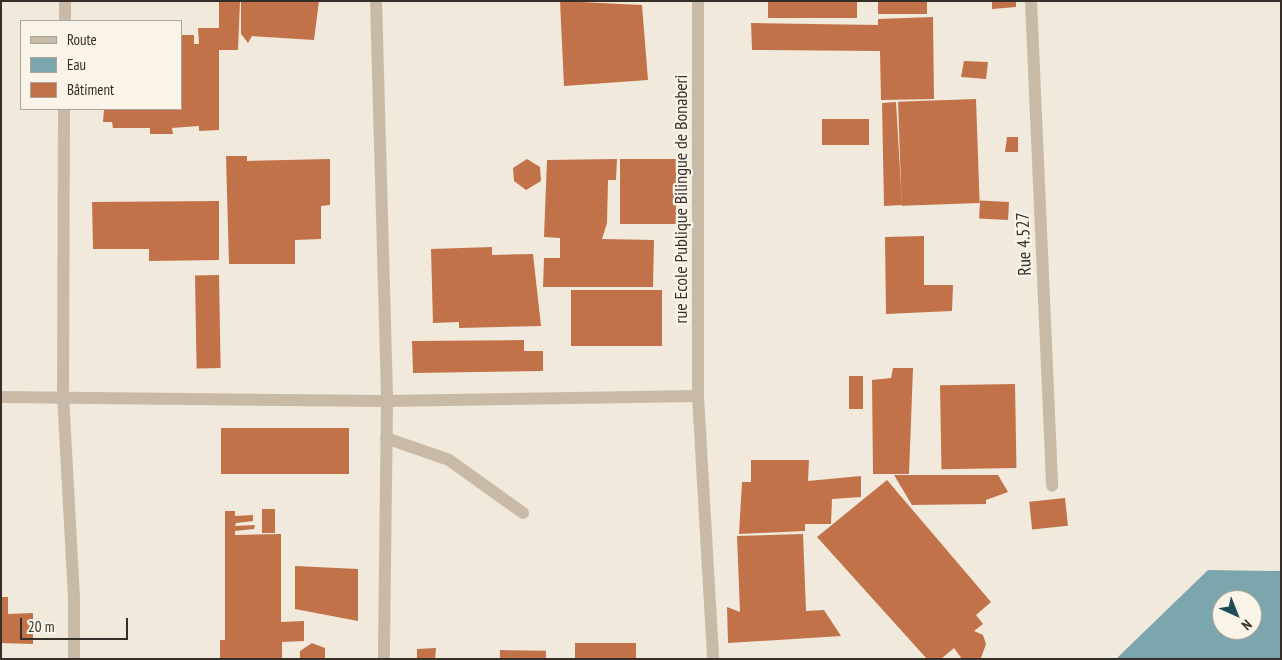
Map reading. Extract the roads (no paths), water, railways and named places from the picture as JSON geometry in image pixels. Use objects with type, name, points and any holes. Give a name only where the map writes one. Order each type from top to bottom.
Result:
[{"type":"street","points":[[65,1],[65,20]]},
{"type":"street","points":[[376,1],[387,401],[384,659]]},
{"type":"street","name":"rue Ecole Publique Bilingue de Bonaberi","points":[[698,1],[698,396],[712,659]]},
{"type":"street","name":"Rue 4.527","points":[[1031,1],[1052,486]]},
{"type":"street","points":[[64,110],[63,395],[74,596],[74,659]]},
{"type":"street","points":[[1,397],[63,395],[387,401],[698,396]]},
{"type":"street","points":[[386,438],[449,460],[523,513]]},
{"type":"water","points":[[1208,570],[1281,571],[1281,659],[1116,659]]}]
